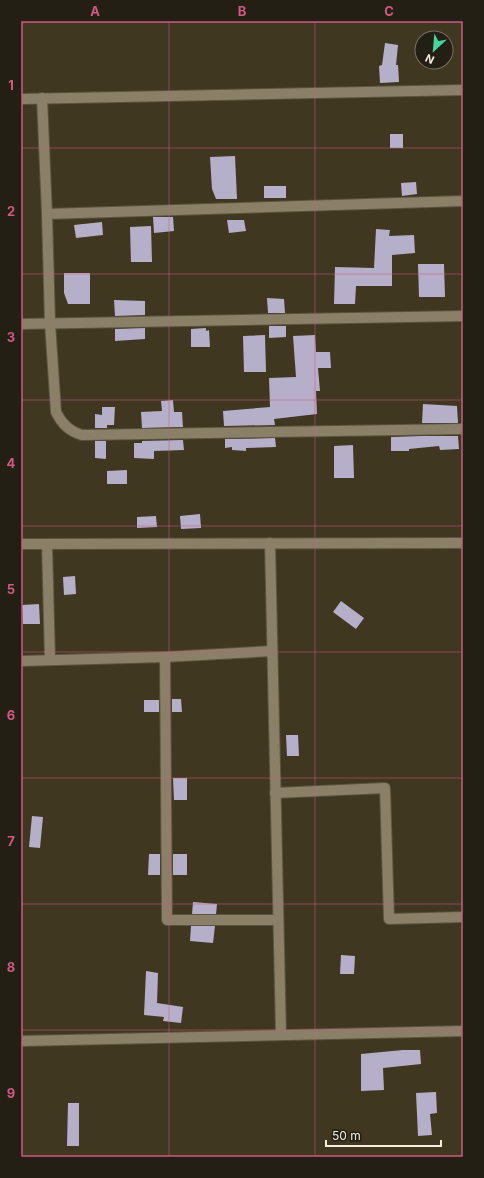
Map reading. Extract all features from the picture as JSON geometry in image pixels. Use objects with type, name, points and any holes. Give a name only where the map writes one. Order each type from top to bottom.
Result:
[{"type":"street","points":[[21,98],[463,90]]},
{"type":"street","points":[[42,98],[50,323],[56,412],[61,422],[67,428],[82,435],[463,429]]},
{"type":"street","points":[[47,214],[463,201]]},
{"type":"street","points":[[21,324],[463,316]]},
{"type":"street","points":[[270,543],[281,1035]]},
{"type":"street","points":[[21,544],[463,543]]},
{"type":"street","points":[[47,544],[50,660]]},
{"type":"street","points":[[21,661],[165,657],[272,651]]},
{"type":"street","points":[[165,657],[166,920],[278,920]]},
{"type":"street","points":[[275,793],[385,788],[389,920],[463,917]]},
{"type":"street","points":[[21,1041],[463,1031]]},
{"type":"building","points":[[385,43],[398,45],[396,65],[398,65],[399,82],[380,83],[379,66],[382,65]]},
{"type":"building","points":[[390,134],[403,134],[403,148],[390,148]]},
{"type":"building","points":[[235,156],[237,199],[216,199],[212,189],[210,157]]},
{"type":"building","points":[[416,182],[417,194],[402,196],[401,183]]},
{"type":"building","points":[[264,186],[286,186],[286,198],[264,198]]},
{"type":"building","points":[[153,217],[173,217],[174,231],[154,233]]},
{"type":"building","points":[[227,220],[244,220],[246,231],[229,233]]},
{"type":"building","points":[[102,222],[103,235],[76,238],[74,225]]},
{"type":"building","points":[[151,226],[152,262],[131,262],[130,227]]},
{"type":"building","points":[[376,229],[390,230],[389,236],[414,235],[415,253],[392,255],[392,286],[356,286],[355,304],[334,304],[335,267],[374,268]]},
{"type":"building","points":[[418,264],[444,264],[445,297],[419,297]]},
{"type":"building","points":[[64,273],[90,273],[90,304],[68,304],[64,293]]},
{"type":"building","points":[[267,298],[284,299],[285,313],[268,313]]},
{"type":"building","points":[[114,300],[145,301],[145,315],[115,316]]},
{"type":"building","points":[[269,326],[286,326],[286,337],[269,338]]},
{"type":"building","points":[[145,328],[145,339],[115,341],[115,329]]},
{"type":"building","points":[[206,328],[206,331],[209,330],[210,347],[191,347],[191,329]]},
{"type":"building","points":[[265,335],[266,372],[244,372],[243,336]]},
{"type":"building","points":[[315,335],[316,352],[330,352],[331,368],[318,368],[320,391],[316,391],[317,414],[274,419],[275,425],[224,426],[223,411],[270,407],[269,378],[296,377],[293,336]]},
{"type":"building","points":[[173,400],[174,412],[182,412],[183,427],[142,428],[141,412],[162,411],[161,401]]},
{"type":"building","points":[[423,404],[457,406],[458,423],[422,423]]},
{"type":"building","points":[[102,407],[115,407],[114,425],[107,425],[107,428],[95,428],[95,414],[102,415]]},
{"type":"building","points":[[458,436],[459,449],[440,450],[439,446],[409,449],[409,451],[391,451],[391,437]]},
{"type":"building","points":[[275,438],[276,447],[246,448],[246,451],[232,450],[232,447],[225,448],[225,439]]},
{"type":"building","points":[[183,440],[184,450],[154,451],[154,459],[134,458],[134,443],[142,443],[142,441]]},
{"type":"building","points":[[95,441],[106,441],[106,459],[95,458]]},
{"type":"building","points":[[353,445],[354,478],[334,478],[334,446]]},
{"type":"building","points":[[127,470],[127,484],[107,484],[107,471]]},
{"type":"building","points":[[200,514],[201,528],[181,529],[180,516]]},
{"type":"building","points":[[156,516],[157,527],[137,528],[137,517]]},
{"type":"building","points":[[75,576],[76,594],[64,595],[63,577]]},
{"type":"building","points":[[341,601],[364,618],[356,629],[333,612]]},
{"type":"building","points":[[39,604],[40,624],[23,624],[22,605]]},
{"type":"building","points":[[172,699],[181,699],[182,712],[172,712]]},
{"type":"building","points":[[144,700],[159,700],[159,712],[144,712]]},
{"type":"building","points":[[286,735],[298,735],[299,756],[287,756]]},
{"type":"building","points":[[173,778],[187,778],[187,800],[174,800]]},
{"type":"building","points":[[32,816],[43,817],[40,848],[29,847]]},
{"type":"building","points":[[149,854],[160,854],[160,875],[148,875]]},
{"type":"building","points":[[173,854],[187,854],[187,875],[173,875]]},
{"type":"building","points":[[193,902],[217,904],[216,914],[192,914]]},
{"type":"building","points":[[191,926],[215,926],[213,943],[190,941]]},
{"type":"building","points":[[341,955],[355,956],[354,974],[340,974]]},
{"type":"building","points":[[146,971],[158,973],[157,1003],[183,1007],[181,1023],[163,1021],[164,1017],[144,1015]]},
{"type":"building","points":[[420,1050],[421,1064],[383,1068],[384,1090],[361,1091],[361,1054]]},
{"type":"building","points":[[436,1092],[437,1113],[430,1114],[432,1135],[418,1136],[416,1093]]},
{"type":"building","points":[[68,1103],[79,1103],[79,1146],[67,1146]]}]
